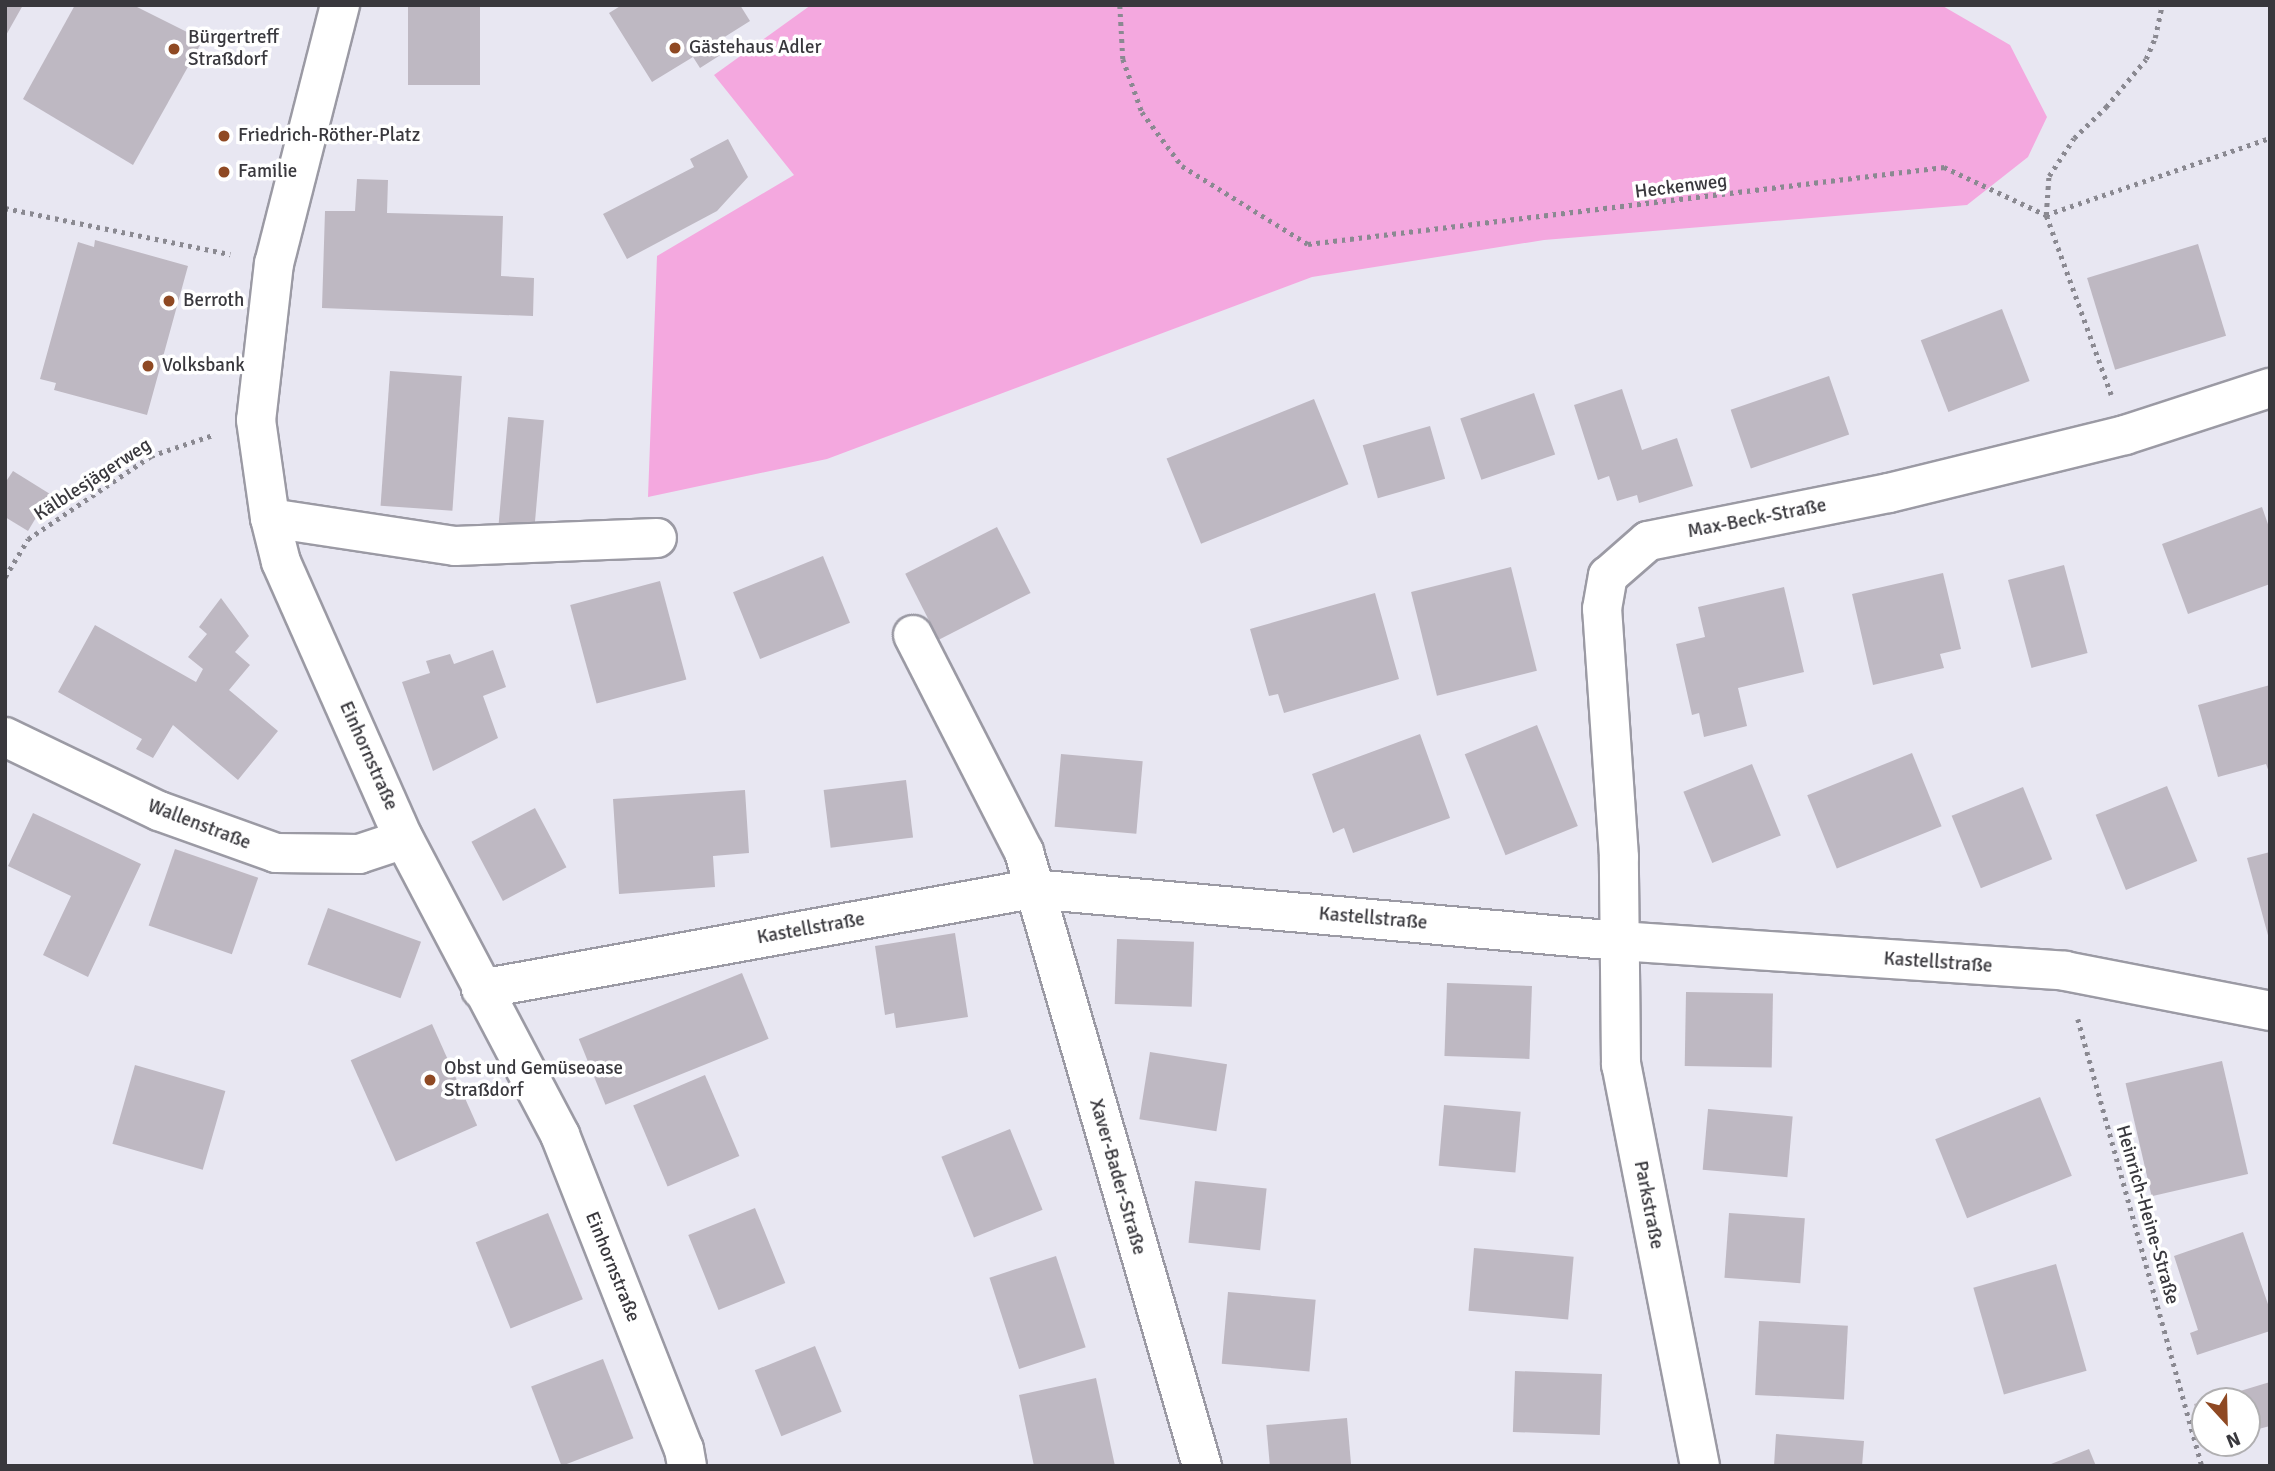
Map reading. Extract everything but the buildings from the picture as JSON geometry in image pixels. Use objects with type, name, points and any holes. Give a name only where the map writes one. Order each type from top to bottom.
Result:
[{"type":"street","name":"Einhornstraße","points":[[340,5],[274,263],[256,420],[270,519],[281,562],[404,839],[560,1135],[684,1449],[687,1466]]},
{"type":"street","name":"Max-Beck-Straße","points":[[1619,941],[1619,857],[1601,609],[1608,576],[1648,541],[1889,493],[2125,435],[2270,388]]},
{"type":"street","points":[[270,519],[454,546],[657,538]]},
{"type":"street","name":"Xaver-Bader-Straße","points":[[913,635],[1024,852],[1032,889],[1202,1466]]},
{"type":"street","name":"Wallenstraße","points":[[5,737],[159,811],[276,853],[359,855],[404,839]]},
{"type":"street","name":"Kastellstraße","points":[[481,989],[1032,889],[1619,941],[2065,971],[2270,1011]]},
{"type":"street","name":"Parkstraße","points":[[1619,941],[1621,1065],[1700,1466]]},
{"type":"path","name":"Heckenweg","points":[[1120,5],[1123,59],[1142,113],[1182,166],[1308,244],[1944,167],[2046,215]]},
{"type":"path","points":[[2125,435],[2046,215],[2049,176],[2074,138],[2106,107],[2146,59],[2155,38],[2162,5]]},
{"type":"path","points":[[2046,215],[2270,138]]},
{"type":"path","points":[[5,208],[12,212],[274,263]]},
{"type":"path","name":"Kälblesjägerweg","points":[[5,577],[28,540],[151,456],[256,420]]},
{"type":"path","name":"Heinrich-Heine-Straße","points":[[2065,971],[2202,1466]]},
{"type":"shaded area","points":[[811,5],[1941,5],[2010,45],[2047,117],[2028,157],[1967,205],[1544,240],[1312,277],[827,459],[648,497],[657,256],[794,175],[714,75]]},
{"type":"place","name":"Gästehaus Adler","points":[[675,48]]},
{"type":"place","name":"Bürgertreff Straßdorf","points":[[174,49]]},
{"type":"place","name":"Friedrich-Röther-Platz","points":[[224,136]]},
{"type":"place","name":"Familie","points":[[224,172]]},
{"type":"place","name":"Berroth","points":[[169,301]]},
{"type":"place","name":"Volksbank","points":[[148,366]]},
{"type":"place","name":"Obst und Gemüseoase Straßdorf","points":[[430,1080]]}]
